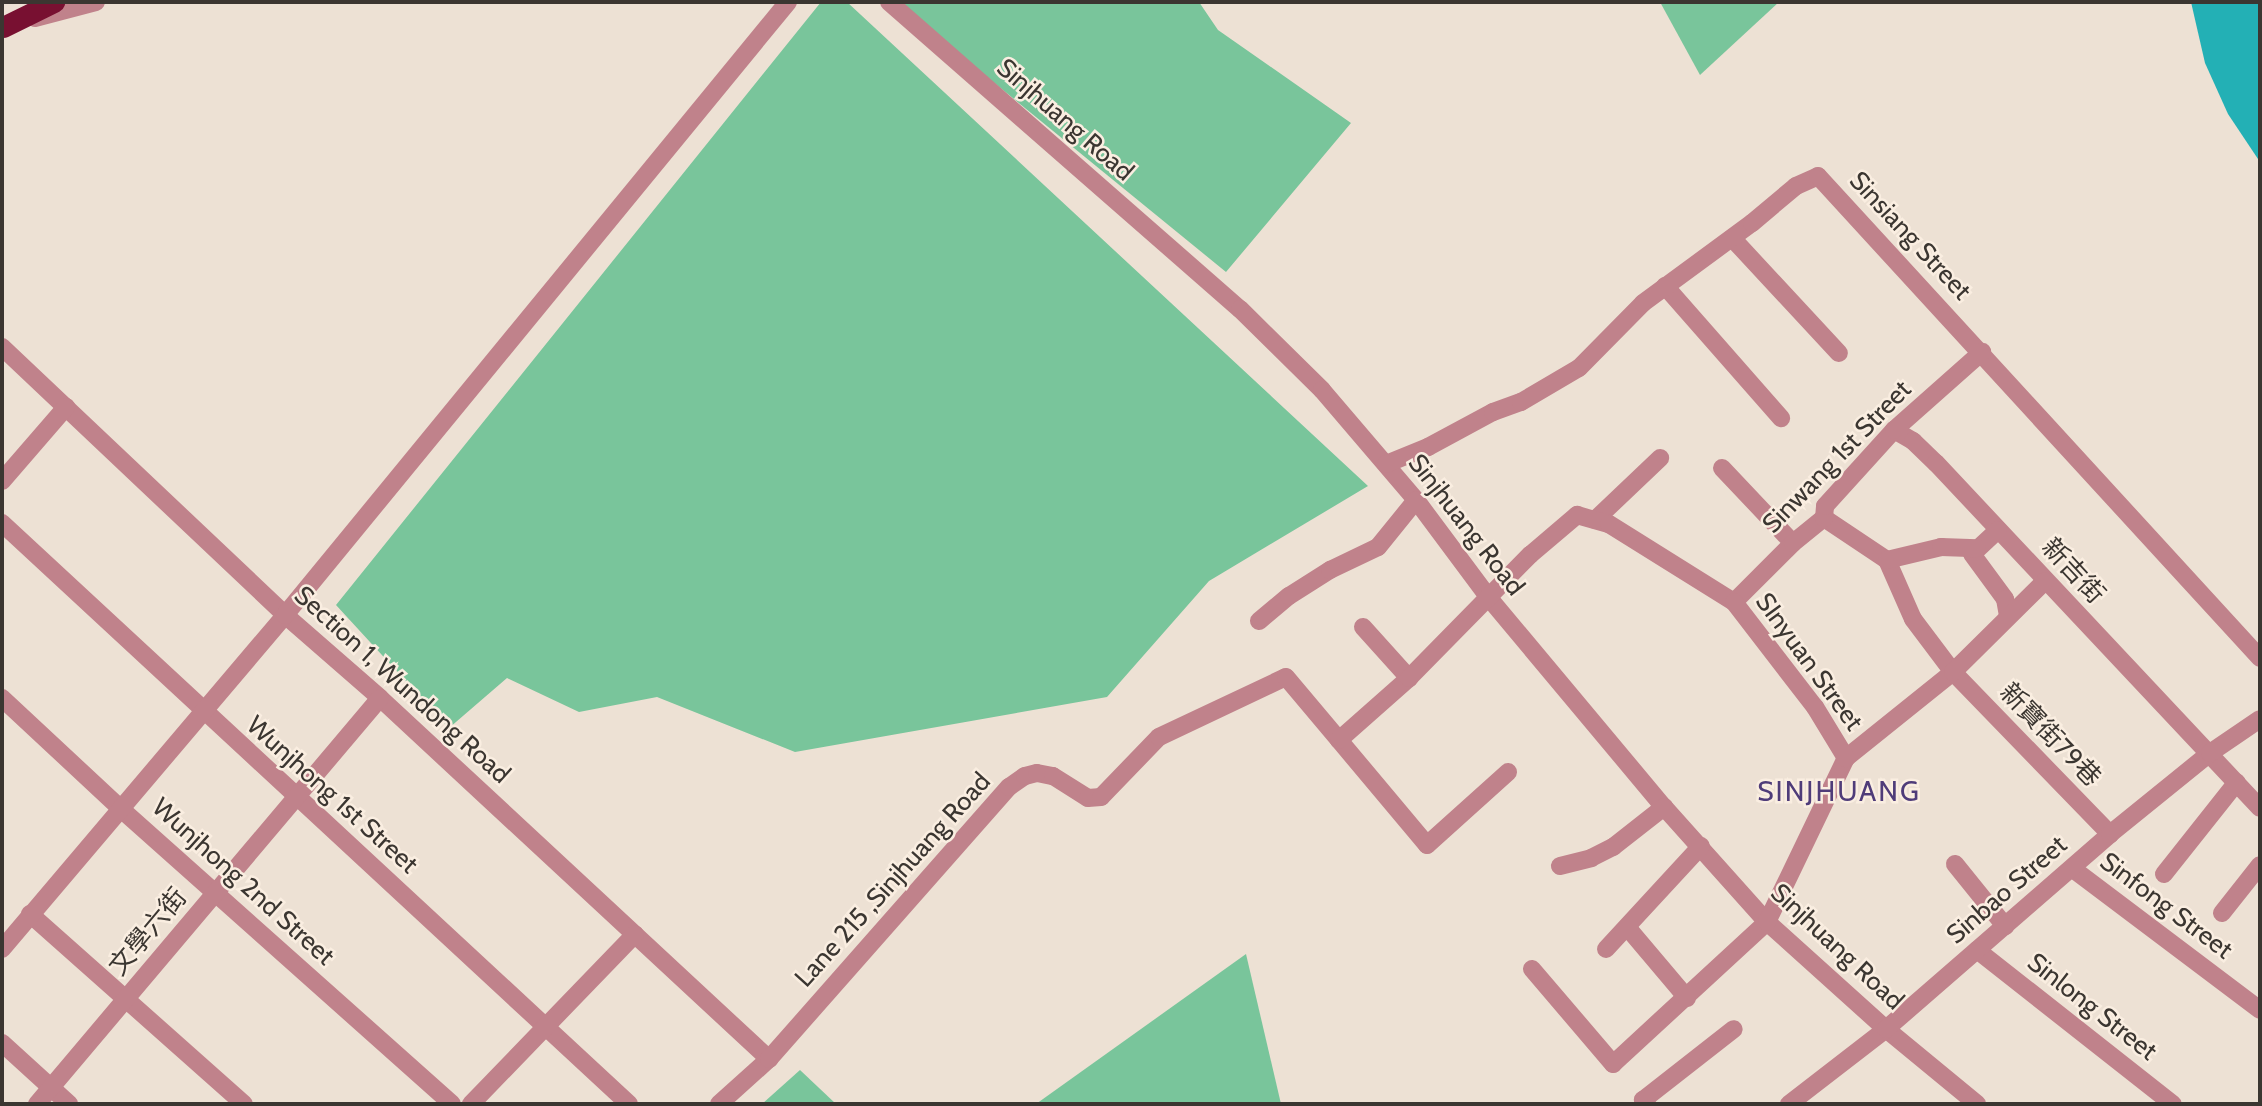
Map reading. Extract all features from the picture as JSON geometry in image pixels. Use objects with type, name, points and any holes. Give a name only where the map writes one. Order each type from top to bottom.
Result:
[{"type":"highway","points":[[2,27],[54,2]]},
{"type":"street","points":[[2,27],[96,2]]},
{"type":"street","points":[[2,949],[285,615],[788,2]]},
{"type":"street","name":"Sinjhuang Road","points":[[889,2],[1240,309],[1322,390],[1416,500],[1489,598],[1664,807],[1767,922],[1886,1029],[1977,1104]]},
{"type":"street","name":"Sinsiang Street","points":[[1386,464],[1429,447],[1493,412],[1521,402],[1579,368],[1643,303],[1732,238],[1796,186],[1818,176],[2260,658]]},
{"type":"street","points":[[1732,238],[1839,353]]},
{"type":"street","points":[[1665,286],[1781,418]]},
{"type":"street","name":"Section 1, Wundong Road","points":[[2,347],[285,615],[380,698],[769,1059]]},
{"type":"street","name":"Sinwang 1st Street","points":[[1734,602],[1793,543],[1824,518],[1825,506],[1894,430],[1982,352]]},
{"type":"street","points":[[2,481],[66,407]]},
{"type":"street","name":"新吉街","points":[[1894,430],[1913,441],[2260,807]]},
{"type":"street","points":[[1508,772],[1427,845],[1339,740],[1409,678],[1530,555],[1577,515],[1595,520],[1660,458]]},
{"type":"street","points":[[1722,468],[1793,543]]},
{"type":"street","points":[[1259,621],[1289,596],[1320,576],[1378,547],[1416,500]]},
{"type":"street","points":[[1824,518],[1886,560],[1941,547],[1977,548]]},
{"type":"street","name":"SInyuan Street","points":[[1595,520],[1609,524],[1734,602],[1815,708],[1846,758]]},
{"type":"street","name":"Wunjhong 1st Street","points":[[2,523],[202,712],[629,1104]]},
{"type":"street","points":[[1998,530],[1972,554],[2005,599],[2008,616]]},
{"type":"street","name":"新寶街79巷","points":[[1886,560],[1913,619],[1953,672],[2110,834]]},
{"type":"street","points":[[1532,969],[1613,1064],[1767,922],[1846,758],[1953,672],[2045,581]]},
{"type":"street","points":[[1363,627],[1409,678]]},
{"type":"street","name":"Lane 215 ,Sinjhuang Road","points":[[769,1059],[1009,787],[1025,776],[1053,776],[1088,798],[1101,797],[1159,737],[1286,677],[1339,740]]},
{"type":"street","name":"Wunjhong 2nd Street","points":[[2,698],[452,1104]]},
{"type":"street","name":"文學六街","points":[[37,1104],[380,698]]},
{"type":"street","name":"Sinbao Street","points":[[1789,1104],[1886,1029],[2073,869],[2110,834],[2210,753],[2260,719]]},
{"type":"street","points":[[2164,874],[2237,782]]},
{"type":"street","points":[[1560,866],[1591,858],[1613,847],[1664,807]]},
{"type":"street","points":[[1606,948],[1701,846]]},
{"type":"street","points":[[1955,864],[2005,926]]},
{"type":"street","points":[[2222,913],[2260,865]]},
{"type":"street","name":"Sinfong Street","points":[[2073,869],[2260,1010]]},
{"type":"street","points":[[30,914],[244,1104]]},
{"type":"street","points":[[1626,927],[1687,998]]},
{"type":"street","points":[[471,1104],[635,934]]},
{"type":"street","name":"Sinlong Street","points":[[1978,950],[2174,1104]]},
{"type":"street","points":[[1645,1102],[1734,1029]]},
{"type":"street","points":[[2,1043],[69,1104]]},
{"type":"street","points":[[719,1104],[769,1059]]},
{"type":"green space","points":[[821,2],[847,2],[1368,486],[1209,581],[1107,697],[795,752],[657,697],[579,712],[507,678],[449,728],[336,605]]},
{"type":"green space","points":[[895,2],[1199,2],[1218,30],[1351,123],[1226,272]]},
{"type":"green space","points":[[1660,2],[1779,2],[1700,75]]},
{"type":"green space","points":[[1246,954],[1281,1104],[1036,1104]]},
{"type":"green space","points":[[800,1070],[836,1104],[762,1104]]},
{"type":"water","points":[[2191,2],[2260,2],[2260,162],[2228,114],[2205,63]]},
{"type":"district","name":"SINJHUANG","points":[[1839,791]]}]
